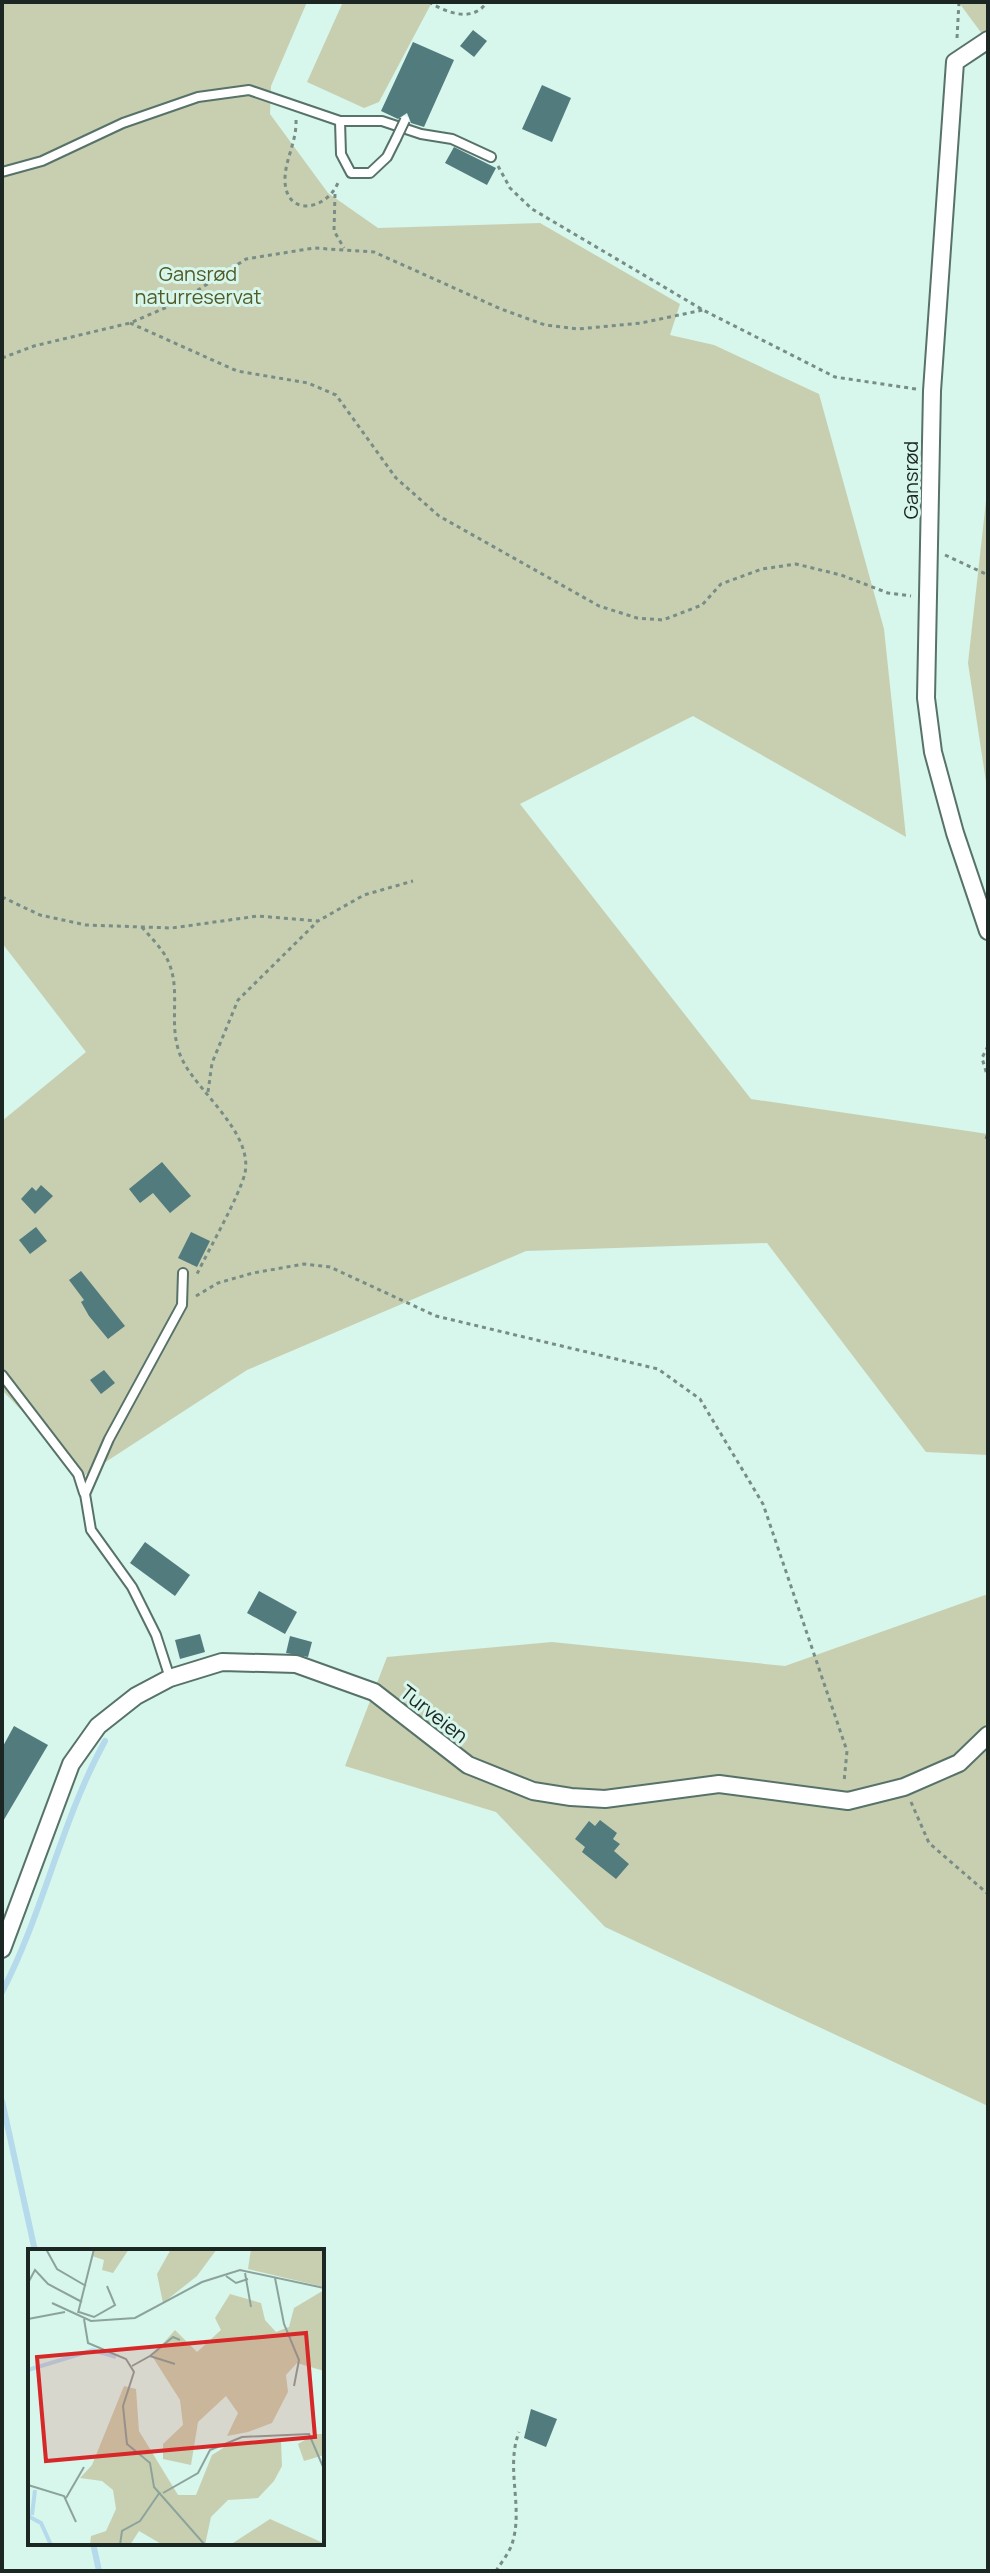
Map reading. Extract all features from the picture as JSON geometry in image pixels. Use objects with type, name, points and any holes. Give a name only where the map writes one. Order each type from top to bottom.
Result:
[{"type":"street","points":[[955,62],[988,40]]},
{"type":"street","name":"Gansrød","points":[[955,62],[932,391],[926,698],[933,752],[955,833],[988,931]]},
{"type":"street","name":"Turveien","points":[[2,1949],[71,1764],[98,1726],[136,1696],[170,1678],[222,1662],[296,1664],[374,1692],[468,1765],[533,1791],[605,1799],[719,1784],[848,1801],[904,1787],[959,1763],[988,1735]]},
{"type":"lane","points":[[2,172],[42,161],[123,123],[198,97],[249,90],[340,121],[382,121],[421,134],[452,139],[491,157]]},
{"type":"lane","points":[[340,121],[341,154],[351,173],[370,173],[387,157],[405,120]]},
{"type":"lane","points":[[85,1494],[109,1439],[182,1305],[183,1273]]},
{"type":"lane","points":[[2,1375],[78,1474],[91,1530],[132,1587],[156,1635],[170,1678]]},
{"type":"path","points":[[429,2],[462,15],[472,15],[487,2]]},
{"type":"path","points":[[955,62],[959,2]]},
{"type":"path","points":[[295,105],[294,146],[285,182],[289,196],[300,204],[313,206],[335,194]]},
{"type":"path","points":[[341,154],[334,231],[344,248]]},
{"type":"path","points":[[491,157],[510,188],[532,209],[703,310],[835,377],[932,391]]},
{"type":"path","points":[[2,358],[34,346],[130,323],[181,301],[246,259],[287,251],[344,248],[374,252],[501,309],[545,325],[578,329],[610,326],[703,310]]},
{"type":"path","points":[[130,323],[237,371],[308,383],[336,395],[396,478],[439,516],[599,606],[637,618],[663,620],[702,605],[721,584],[762,569],[796,564],[841,575],[888,593],[926,599]]},
{"type":"path","points":[[931,547],[988,575]]},
{"type":"path","points":[[208,1092],[212,1063],[238,1000],[318,921],[364,895],[413,881]]},
{"type":"path","points":[[2,897],[40,915],[86,925],[172,928],[258,916],[318,921]]},
{"type":"path","points":[[142,927],[168,960],[175,986],[172,1017],[184,1064],[208,1092],[244,1152],[245,1173],[182,1305]]},
{"type":"path","points":[[988,1046],[982,1058],[988,1078]]},
{"type":"path","points":[[986,1139],[988,1133]]},
{"type":"path","points":[[182,1305],[218,1283],[253,1273],[304,1264],[330,1267],[436,1316],[658,1369],[700,1399],[763,1504],[806,1639],[847,1751],[843,1775],[848,1801]]},
{"type":"path","points":[[904,1787],[929,1843],[988,1894]]},
{"type":"path","points":[[496,2571],[512,2544],[515,2501],[512,2450],[519,2432]]},
{"type":"green space","name":"Gansrød naturreservat","points":[[2,2],[307,2],[271,86],[270,114],[328,193],[378,228],[540,223],[680,304],[670,335],[714,345],[819,394],[884,629],[906,837],[693,716],[520,804],[751,1099],[988,1134],[988,1455],[926,1452],[767,1243],[526,1251],[247,1370],[84,1476],[2,1390],[2,1121],[86,1052],[2,943]]},
{"type":"green space","points":[[343,2],[431,4],[379,102],[364,108],[307,82]]},
{"type":"green space","points":[[988,2],[988,42],[960,4]]},
{"type":"green space","points":[[988,483],[988,795],[968,663]]},
{"type":"green space","points":[[988,1594],[988,2106],[605,1927],[496,1812],[345,1766],[387,1657],[552,1642],[785,1666]]},
{"type":"building","points":[[473,30],[487,41],[474,57],[460,46]]},
{"type":"building","points":[[413,42],[454,60],[424,127],[411,123],[407,113],[398,119],[381,111]]},
{"type":"building","points":[[542,85],[571,98],[552,142],[522,129]]},
{"type":"building","points":[[454,147],[496,168],[487,185],[445,163]]},
{"type":"building","points":[[162,1162],[191,1196],[170,1213],[153,1193],[140,1203],[129,1189]]},
{"type":"building","points":[[41,1185],[53,1196],[35,1214],[21,1199],[32,1187],[36,1191]]},
{"type":"building","points":[[36,1227],[47,1241],[30,1254],[19,1240]]},
{"type":"building","points":[[191,1232],[210,1241],[197,1267],[178,1258]]},
{"type":"building","points":[[81,1271],[125,1326],[108,1339],[89,1316],[81,1302],[84,1300],[69,1280]]},
{"type":"building","points":[[104,1370],[115,1383],[101,1394],[90,1380]]},
{"type":"building","points":[[145,1542],[190,1575],[175,1596],[130,1563]]},
{"type":"building","points":[[259,1591],[297,1612],[285,1634],[247,1613]]},
{"type":"building","points":[[200,1634],[205,1652],[180,1659],[175,1640]]},
{"type":"building","points":[[290,1636],[312,1642],[308,1657],[286,1653]]},
{"type":"building","points":[[14,1726],[48,1745],[2,1823],[2,1748]]},
{"type":"building","points":[[600,1820],[617,1833],[613,1839],[620,1844],[614,1851],[629,1864],[616,1879],[582,1852],[585,1847],[575,1839],[589,1821],[595,1826]]},
{"type":"building","points":[[531,2409],[557,2419],[546,2447],[524,2438]]},
{"type":"waterway","points":[[2,1992],[30,1930],[76,1803],[105,1741]]},
{"type":"waterway","points":[[2,2101],[35,2249]]},
{"type":"waterway","points":[[93,2545],[99,2571]]}]
